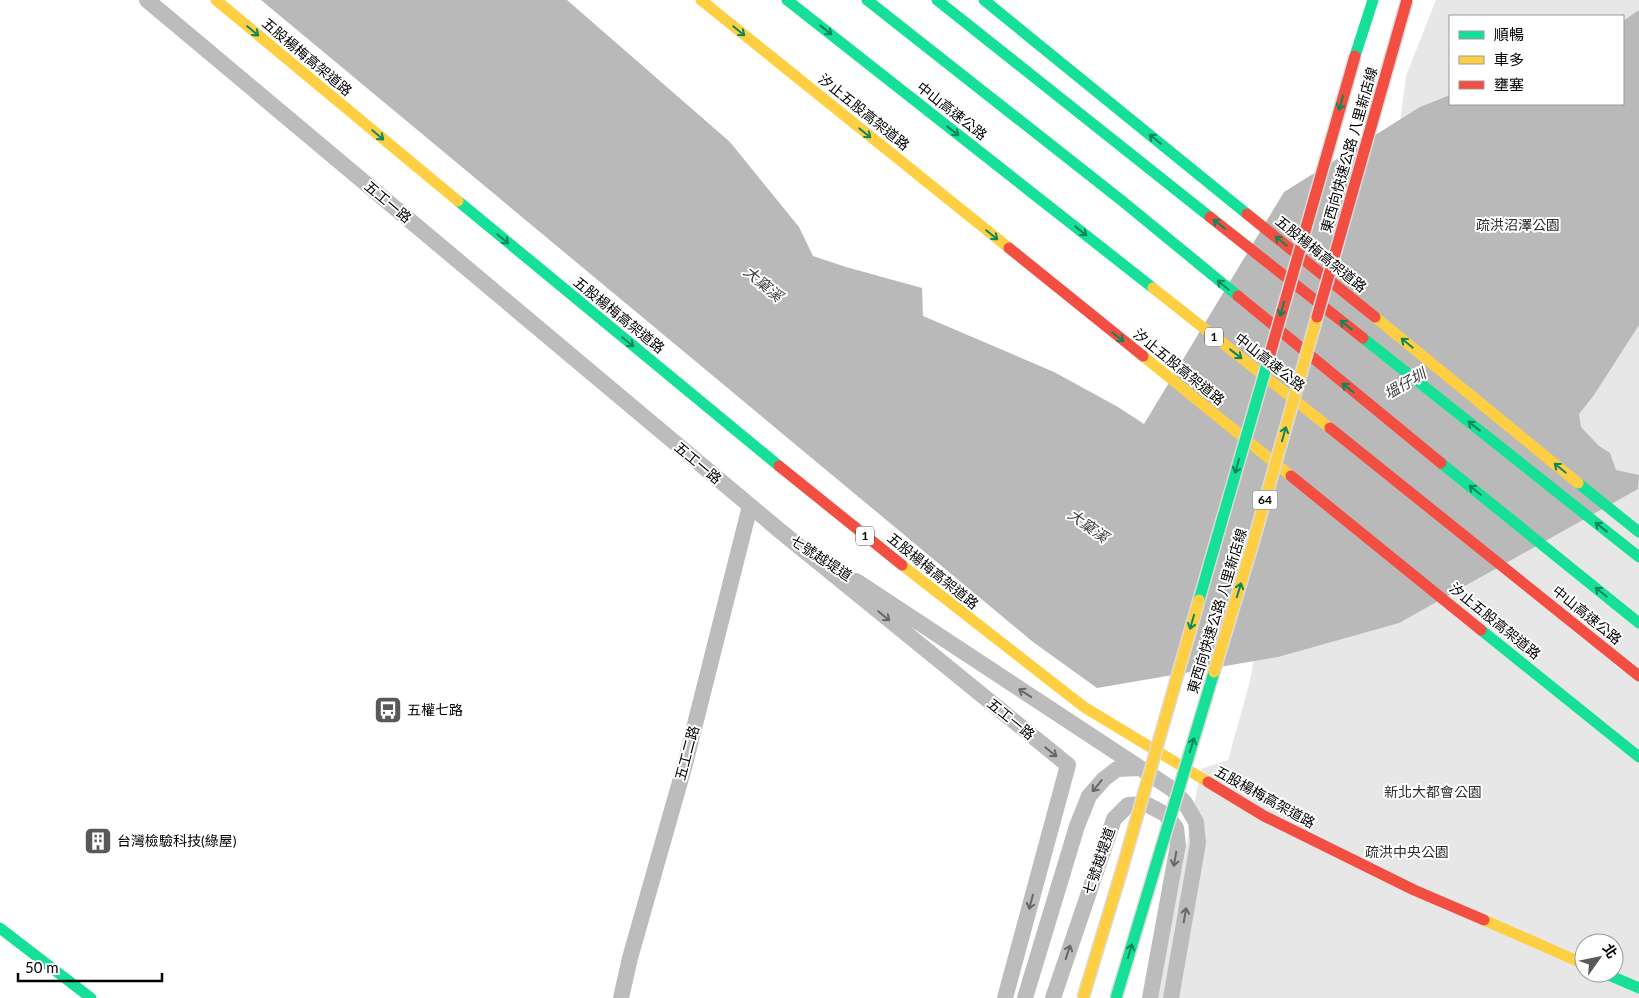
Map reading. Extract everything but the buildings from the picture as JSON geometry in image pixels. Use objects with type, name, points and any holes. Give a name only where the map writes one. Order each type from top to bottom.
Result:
[{"type":"main road","name":"五股楊梅高架道路","points":[[216,0],[854,527],[969,619],[1084,707],[1264,816],[1414,890],[1574,960]]},
{"type":"main road","name":"汐止五股高架道路","points":[[701,0],[1639,757]]},
{"type":"main road","name":"中山高速公路","points":[[787,0],[1421,500],[1639,676]]},
{"type":"main road","name":"中山高速公路","points":[[867,0],[1121,200],[1378,412],[1639,623]]},
{"type":"main road","points":[[937,0],[1639,557]]},
{"type":"main road","name":"五股楊梅高架道路","points":[[984,0],[1639,532]]},
{"type":"main road","points":[[1355,56],[1367,0]]},
{"type":"main road","name":"東西向快速公路 八里新店線","points":[[1083,998],[1123,866],[1355,56],[1373,0]]},
{"type":"main road","name":"東西向快速公路 八里新店線","points":[[1116,998],[1253,543],[1407,0]]},
{"type":"main road","points":[[0,928],[91,998]]},
{"type":"main road","points":[[1624,982],[1639,988]]},
{"type":"street","name":"五工一路","points":[[147,0],[750,506],[1068,765],[1005,998]]},
{"type":"street","name":"五工二路","points":[[621,998],[630,958],[685,764],[750,506]]},
{"type":"street","name":"七號越堤道","points":[[779,530],[1172,789],[1186,803],[1196,822],[1198,843],[1171,998]]},
{"type":"street","points":[[1025,998],[1077,826],[1089,796],[1104,779],[1117,769],[1139,768]]},
{"type":"street","name":"七號越堤道","points":[[1053,998],[1114,819],[1128,805],[1146,804],[1165,814],[1176,828],[1178,845],[1150,998]]},
{"type":"green space","name":"新北大都會公園","points":[[1436,0],[1639,0],[1639,998],[1157,998],[1201,769],[1228,760],[1250,681],[1277,518],[1391,191],[1406,76]]},
{"type":"water","points":[[261,0],[567,0],[730,142],[799,227],[813,256],[922,288],[923,316],[1054,372],[1118,407],[1144,424],[1284,192],[1420,107],[1449,95],[1449,105],[1624,105],[1624,20],[1639,10],[1639,325],[1594,395],[1579,414],[1581,427],[1599,446],[1610,453],[1616,470],[1639,475],[1638,489],[1399,623],[1278,657],[1097,688],[1033,642]]},
{"type":"traffic: fast","points":[[787,0],[1153,288]]},
{"type":"traffic: fast","points":[[867,0],[1121,200],[1238,296]]},
{"type":"traffic: fast","points":[[937,0],[1210,217]]},
{"type":"traffic: fast","points":[[984,0],[1247,214]]},
{"type":"traffic: fast","points":[[1355,56],[1373,0]]},
{"type":"traffic: fast","points":[[458,201],[779,466]]},
{"type":"traffic: fast","points":[[1363,338],[1639,557]]},
{"type":"traffic: fast","points":[[1199,600],[1270,354]]},
{"type":"traffic: fast","points":[[1441,463],[1639,623]]},
{"type":"traffic: fast","points":[[1578,483],[1639,532]]},
{"type":"traffic: fast","points":[[1481,630],[1639,757]]},
{"type":"traffic: fast","points":[[1116,998],[1214,672]]},
{"type":"traffic: fast","points":[[0,928],[91,998]]},
{"type":"traffic: fast","points":[[1624,982],[1639,988]]},
{"type":"traffic: slow","points":[[216,0],[458,201]]},
{"type":"traffic: slow","points":[[701,0],[1009,248]]},
{"type":"traffic: slow","points":[[1153,288],[1330,428]]},
{"type":"traffic: slow","points":[[1214,672],[1253,543],[1317,317]]},
{"type":"traffic: slow","points":[[1375,317],[1578,483]]},
{"type":"traffic: slow","points":[[1143,356],[1291,476]]},
{"type":"traffic: slow","points":[[902,565],[1084,707],[1208,782]]},
{"type":"traffic: slow","points":[[1083,998],[1199,600]]},
{"type":"traffic: slow","points":[[1484,920],[1574,960]]},
{"type":"traffic: jam","points":[[1317,317],[1407,0]]},
{"type":"traffic: jam","points":[[1270,354],[1355,56]]},
{"type":"traffic: jam","points":[[1247,214],[1375,317]]},
{"type":"traffic: jam","points":[[1210,217],[1363,338]]},
{"type":"traffic: jam","points":[[1009,248],[1143,356]]},
{"type":"traffic: jam","points":[[1238,296],[1441,463]]},
{"type":"traffic: jam","points":[[1330,428],[1639,676]]},
{"type":"traffic: jam","points":[[779,466],[902,565]]},
{"type":"traffic: jam","points":[[1291,476],[1481,630]]},
{"type":"traffic: jam","points":[[1208,782],[1264,816],[1414,890],[1484,920]]},
{"type":"place","name":"五權七路","points":[[388,710]]},
{"type":"place","name":"台灣檢驗科技(綠屋)","points":[[98,841]]},
{"type":"park label","name":"疏洪沼澤公園","points":[[1518,225]]},
{"type":"park label","name":"疏洪中央公園","points":[[1407,852]]},
{"type":"water label","name":"大窠溪","points":[[763,284]]},
{"type":"water label","name":"塭仔圳","points":[[1405,384]]},
{"type":"water label","name":"大窠溪","points":[[1088,526]]}]
